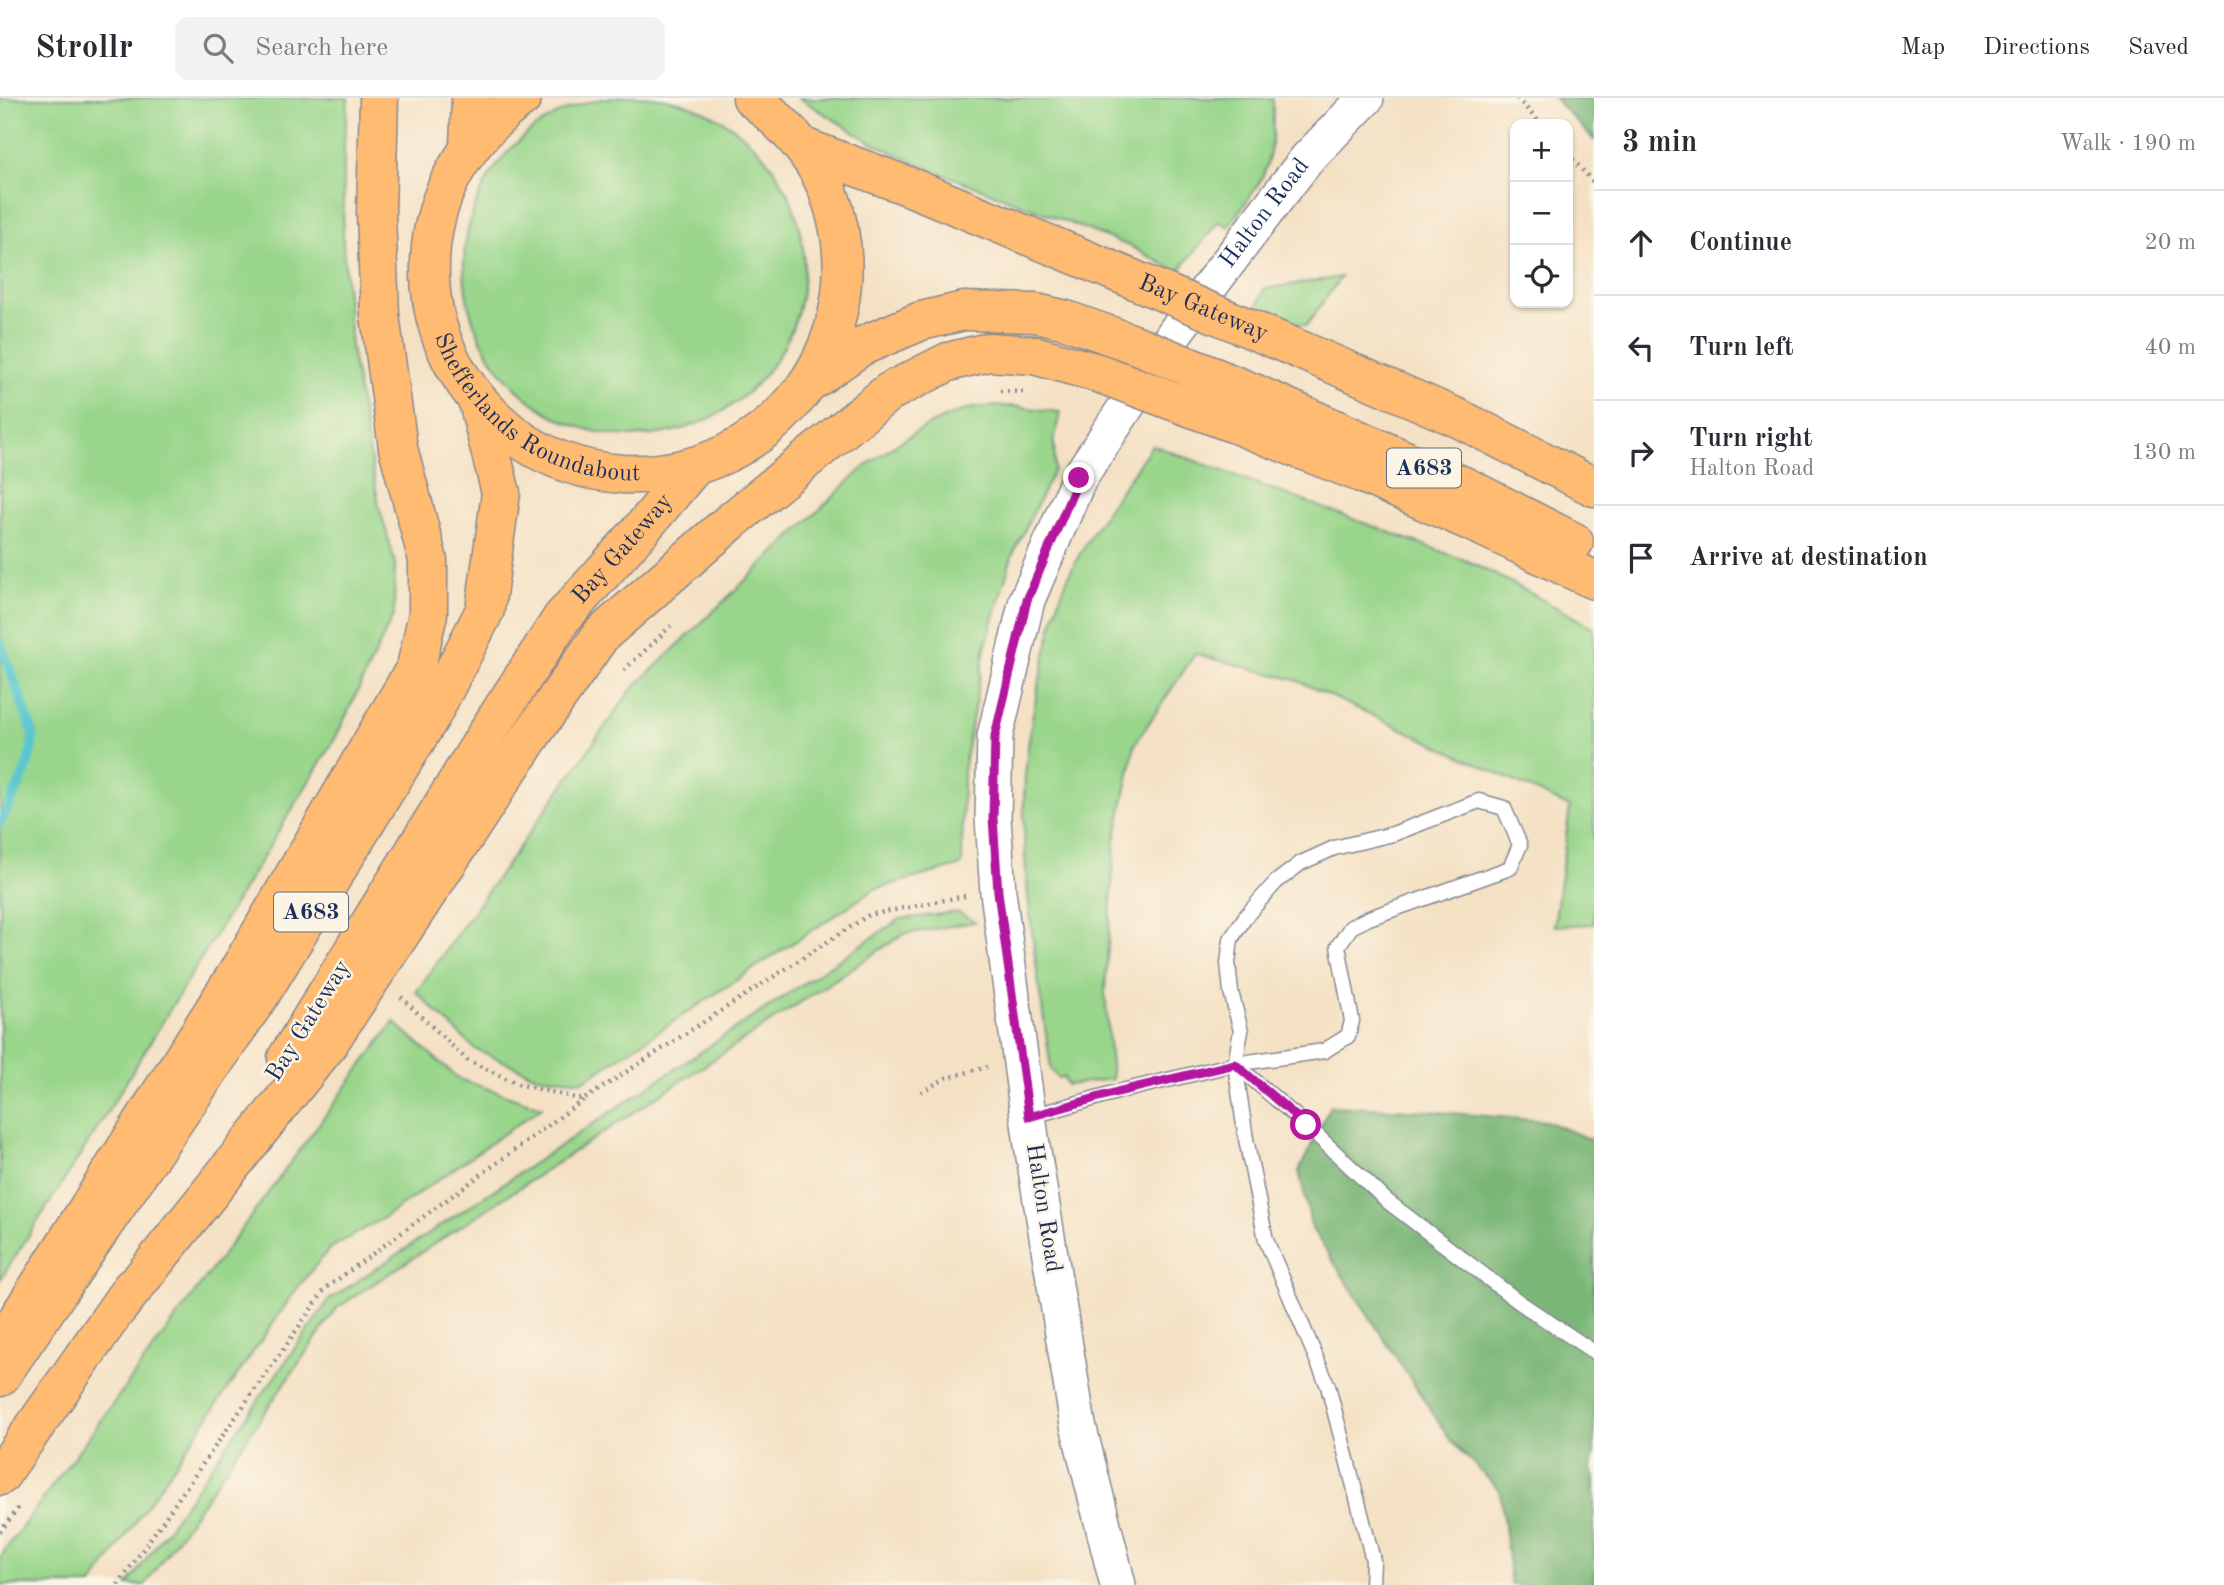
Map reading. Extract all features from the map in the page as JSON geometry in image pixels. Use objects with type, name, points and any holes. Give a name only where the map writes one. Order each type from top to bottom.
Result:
[{"type":"highway","points":[[0,1347],[236,975],[416,667],[428,614],[428,560],[398,448],[380,315],[376,214],[379,98]]},
{"type":"highway","points":[[469,146],[471,98]]},
{"type":"highway","name":"Shefferlands Roundabout","points":[[522,98],[509,106],[469,146],[449,180],[436,217],[430,256],[431,296],[440,334],[455,370],[478,402],[513,435],[554,459],[600,473],[647,475],[694,467],[739,449],[778,420],[809,383],[831,338],[842,289],[841,239],[828,190],[803,147],[778,117],[752,98]]},
{"type":"highway","name":"Bay Gateway","points":[[803,147],[912,188],[1291,346],[1460,419],[1586,482]]},
{"type":"highway","points":[[809,383],[862,346],[920,321],[964,311],[1036,313],[1066,320],[1134,344],[1246,409]]},
{"type":"highway","points":[[118,1308],[326,1047],[528,740],[601,635],[729,523],[889,392],[948,362],[989,352],[1034,355],[1246,409]]},
{"type":"highway","name":"A683","points":[[0,1377],[260,995],[432,713],[485,610],[501,493],[478,402]]},
{"type":"highway","name":"A683","points":[[1246,409],[1466,487],[1592,566]]},
{"type":"highway","name":"Bay Gateway","points":[[0,1476],[118,1308],[303,1034],[494,722],[562,618],[694,467]]},
{"type":"street","name":"Halton Road","points":[[1118,1585],[1077,1425],[1029,1117],[998,892],[993,818],[995,736],[1027,600],[1079,478],[1177,331],[1307,159],[1354,103]]},
{"type":"lane","points":[[1029,1117],[1117,1092],[1235,1064],[1324,1051],[1348,1036],[1352,1021],[1338,946],[1351,927],[1369,918],[1510,867],[1520,845],[1504,808],[1479,801],[1393,834],[1334,848],[1301,863],[1276,882],[1246,916],[1231,939],[1228,963],[1231,992],[1241,1031],[1235,1064],[1246,1139],[1266,1240],[1328,1386],[1373,1560],[1372,1585]]},
{"type":"lane","points":[[1235,1064],[1387,1201],[1519,1301],[1594,1352]]},
{"type":"path","points":[[1517,98],[1536,119]]},
{"type":"path","points":[[1573,160],[1594,183]]},
{"type":"path","points":[[622,672],[672,625]]},
{"type":"path","points":[[118,1585],[326,1288],[583,1100],[869,915],[968,895]]},
{"type":"path","points":[[395,992],[467,1060],[518,1084],[583,1100]]},
{"type":"path","points":[[921,1092],[946,1078],[1021,1058]]},
{"type":"green space","points":[[617,96],[651,96],[683,103],[714,116],[729,124],[755,145],[776,171],[791,201],[801,233],[804,266],[801,299],[791,331],[776,361],[755,387],[729,408],[683,429],[651,436],[617,436],[585,429],[539,408],[513,387],[502,374],[484,346],[471,315],[464,283],[464,249],[471,217],[492,171],[513,145],[526,134],[554,116],[585,103]]},
{"type":"green space","points":[[0,98],[348,98],[344,142],[343,242],[351,348],[379,506],[395,562],[394,614],[336,737],[104,1118],[0,1280]]},
{"type":"green space","points":[[799,98],[1273,98],[1272,140],[1265,171],[1249,199],[1228,227],[1219,221],[1178,272],[1132,247],[917,164],[869,141]]},
{"type":"green space","points":[[1554,98],[1594,98],[1594,140]]},
{"type":"green space","points":[[1341,277],[1306,326],[1257,308],[1264,289]]},
{"type":"green space","points":[[1013,406],[1060,412],[1054,441],[1055,468],[1012,556],[985,648],[963,771],[962,865],[875,889],[583,1081],[537,1076],[475,1049],[416,992],[631,690],[863,468],[913,434],[940,420],[969,409]]},
{"type":"green space","points":[[1152,445],[1467,561],[1594,628],[1594,924],[1554,926],[1570,807],[1296,680],[1195,654],[1135,744],[1115,841],[1105,992],[1112,1079],[1067,1085],[1064,1077],[1058,1078],[1051,1069],[1027,886],[1024,813],[1030,732],[1052,628],[1067,580],[1095,528]]},
{"type":"green space","points":[[958,912],[975,922],[904,934],[337,1308],[145,1585],[128,1585],[329,1300],[900,919]]},
{"type":"green space","points":[[394,1022],[459,1079],[542,1107],[385,1217],[329,1249],[298,1287],[92,1585],[0,1585],[0,1557]]},
{"type":"green space","points":[[1330,1106],[1546,1121],[1594,1141],[1594,1453],[1591,1469],[1594,1478],[1594,1585],[1511,1585],[1500,1491],[1451,1441],[1312,1229],[1299,1171]]},
{"type":"waterway","points":[[0,642],[33,733],[26,768],[0,822]]},
{"type":"route","points":[[1079,478],[1027,600],[995,736],[993,818],[998,892],[1029,1117],[1117,1092],[1235,1064],[1306,1125]]}]
